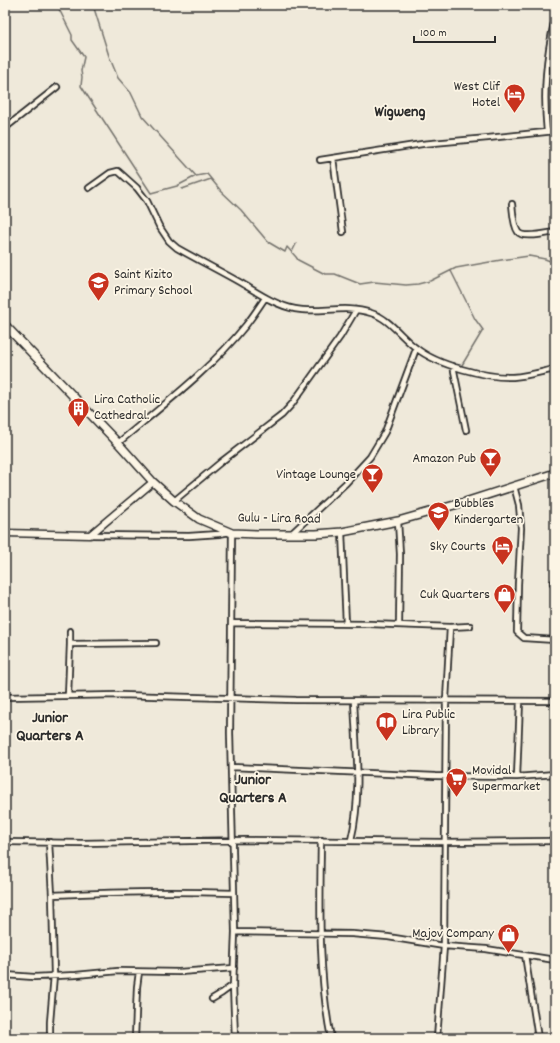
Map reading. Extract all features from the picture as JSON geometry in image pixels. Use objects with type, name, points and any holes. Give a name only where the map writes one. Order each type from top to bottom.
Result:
[{"type":"main road","name":"Gulu - Lira Road","points":[[7,328],[118,443],[153,482],[174,501],[199,519],[231,532],[257,534],[316,534],[342,532],[398,521],[465,502],[555,473]]},
{"type":"main road","points":[[5,533],[90,535],[153,482]]},
{"type":"street","points":[[547,132],[544,107],[545,69],[555,18]]},
{"type":"street","points":[[549,49],[555,49]]},
{"type":"street","points":[[5,128],[57,87]]},
{"type":"street","points":[[320,160],[422,144],[555,131]]},
{"type":"street","points":[[333,158],[343,232]]},
{"type":"street","points":[[90,188],[110,173],[118,171],[137,188],[148,202],[159,226],[169,241],[177,248],[265,298],[285,307],[298,310],[337,309],[372,313],[379,317],[416,349],[452,366],[485,374],[512,377],[555,369]]},
{"type":"street","points":[[512,204],[518,233],[528,236],[555,232]]},
{"type":"street","points":[[118,443],[185,387],[232,341],[265,298]]},
{"type":"street","points":[[174,501],[221,462],[282,415],[292,404],[340,337],[356,310]]},
{"type":"street","points":[[291,534],[370,457],[384,432],[416,349]]},
{"type":"street","points":[[452,366],[466,430]]},
{"type":"street","points":[[514,486],[519,505],[521,528],[517,632],[524,638],[555,640]]},
{"type":"street","points":[[398,521],[400,554],[399,625]]},
{"type":"street","points":[[90,535],[201,536],[231,532],[232,622],[230,699],[235,932],[233,985],[235,1038]]},
{"type":"street","points":[[342,532],[346,624]]},
{"type":"street","points":[[232,622],[450,627],[470,626]]},
{"type":"street","points":[[436,1038],[444,946],[446,700],[450,627]]},
{"type":"street","points":[[68,696],[70,631]]},
{"type":"street","points":[[70,644],[156,643]]},
{"type":"street","points":[[5,697],[120,695],[354,701],[555,701]]},
{"type":"street","points":[[351,840],[355,822],[357,774],[354,701]]},
{"type":"street","points":[[517,777],[520,701]]},
{"type":"street","points":[[231,767],[357,774],[445,776],[517,777],[555,774]]},
{"type":"street","points":[[5,842],[232,840],[444,842],[555,841]]},
{"type":"street","points":[[321,840],[320,933],[325,1001],[331,1038]]},
{"type":"street","points":[[49,842],[54,975],[50,1038]]},
{"type":"street","points":[[52,895],[87,893],[234,893]]},
{"type":"street","points":[[235,932],[320,933],[388,937],[444,946],[486,949],[555,960]]},
{"type":"street","points":[[525,955],[538,1038]]},
{"type":"street","points":[[5,975],[34,977],[118,971],[179,972],[234,968]]},
{"type":"street","points":[[135,1038],[139,972]]},
{"type":"street","points":[[212,999],[222,994],[233,985]]},
{"type":"waterway","points":[[57,5],[72,35],[72,40],[84,57],[81,71],[81,86],[151,193],[177,186],[196,176]]},
{"type":"waterway","points":[[93,5],[109,56],[118,78],[131,93],[142,116],[196,176],[207,174],[221,191],[241,210],[268,242],[285,252],[287,247],[298,260],[325,274],[335,274],[360,284],[374,282],[406,285],[430,281],[456,268],[501,260],[529,256],[545,259],[555,263]]},
{"type":"waterway","points":[[182,189],[211,179]]},
{"type":"waterway","points":[[292,252],[296,244]]},
{"type":"waterway","points":[[451,271],[475,319],[483,330],[462,365]]},
{"type":"place","name":"West Clif Hotel","points":[[515,114]]},
{"type":"place","name":"Saint Kizito Primary School","points":[[99,302]]},
{"type":"place","name":"Lira Catholic Cathedral.","points":[[79,428]]},
{"type":"place","name":"Amazon Pub","points":[[491,478]]},
{"type":"place","name":"Vintage Lounge","points":[[372,494]]},
{"type":"place","name":"Bubbles Kindergarten","points":[[439,532]]},
{"type":"place","name":"Sky Courts","points":[[502,566]]},
{"type":"place","name":"Cuk Quarters","points":[[505,614]]},
{"type":"place","name":"Lira Public Library","points":[[386,742]]},
{"type":"place","name":"Movidal Supermarket","points":[[456,798]]},
{"type":"place","name":"Majov Company","points":[[509,954]]},
{"type":"district","name":"Wigweng","points":[[400,112]]},
{"type":"district","name":"Junior Quarters A","points":[[50,727]]},
{"type":"district","name":"Junior Quarters A","points":[[253,789]]}]
